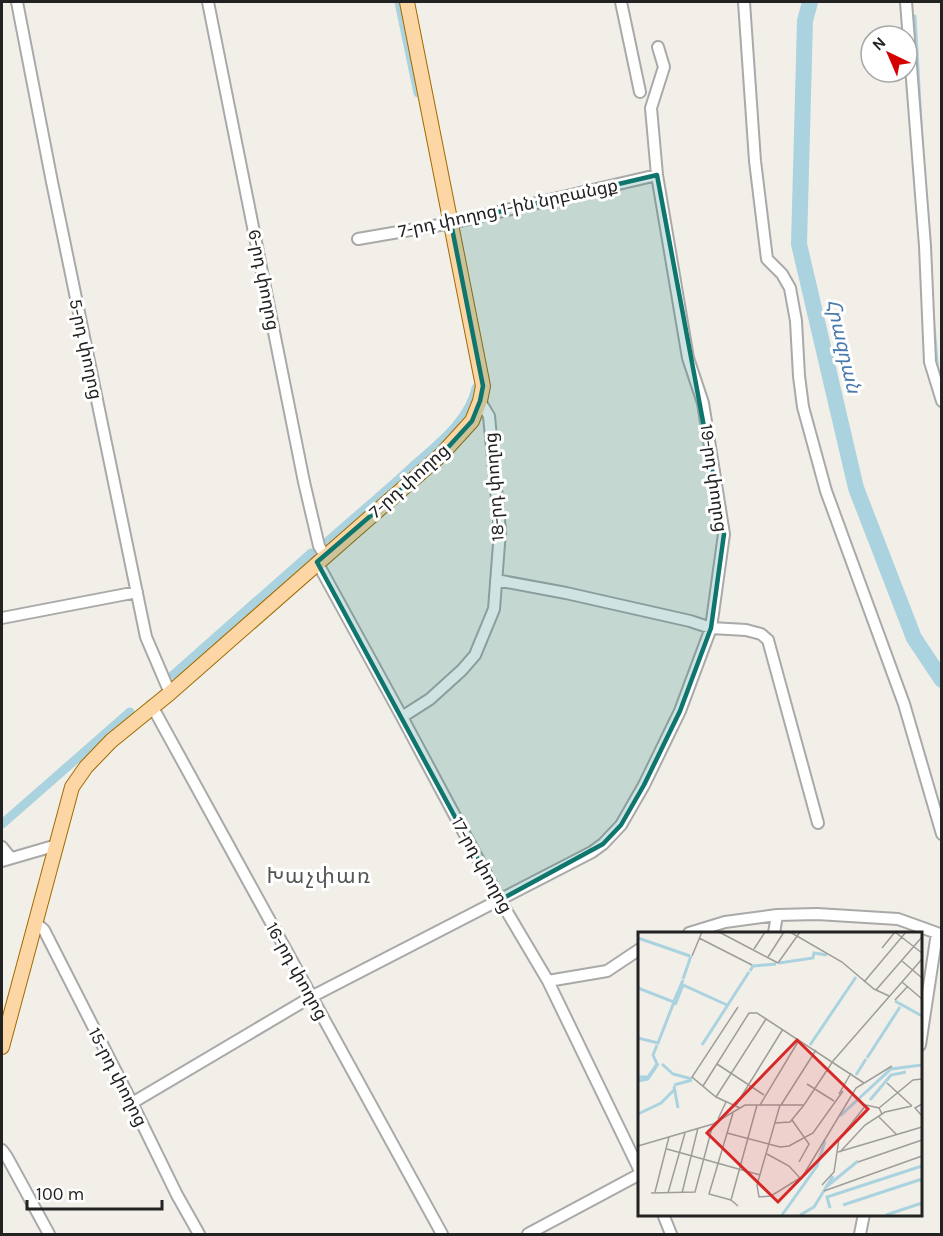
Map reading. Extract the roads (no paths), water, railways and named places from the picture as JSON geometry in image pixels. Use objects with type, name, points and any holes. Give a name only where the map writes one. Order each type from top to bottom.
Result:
[{"type":"main road","name":"7-րդ փողոց","points":[[2,1047],[72,787],[86,767],[111,741],[170,693],[441,455],[472,421],[480,401],[483,386],[407,2]]},
{"type":"street","name":"5-րդ փողոց","points":[[17,2],[146,637],[170,693]]},
{"type":"street","name":"6-րդ փողոց","points":[[208,2],[321,559]]},
{"type":"street","points":[[621,2],[640,92]]},
{"type":"street","points":[[744,2],[755,161],[767,259],[782,274],[790,288],[796,321],[803,407],[818,466],[904,704],[942,834]]},
{"type":"street","points":[[906,2],[924,234],[930,362],[942,401]]},
{"type":"street","name":"19-րդ փողոց","points":[[132,1103],[311,997],[592,852],[621,825],[644,785],[680,711],[711,628],[724,534],[703,403],[688,358],[657,175],[651,108],[664,67],[658,47]]},
{"type":"street","name":"7-րդ փողոց 1-ին նրբանցք","points":[[358,239],[451,223],[657,175]]},
{"type":"street","name":"18-րդ փողոց","points":[[402,717],[430,699],[462,670],[474,655],[494,609],[500,531],[489,416],[480,401]]},
{"type":"street","name":"17-րդ փողոց","points":[[321,559],[500,900],[548,981],[638,1168]]},
{"type":"street","points":[[496,580],[566,593],[690,621],[711,628],[746,630],[761,634],[768,640],[818,823]]},
{"type":"street","points":[[2,618],[137,592]]},
{"type":"street","name":"16-րդ փողոց","points":[[152,706],[442,1234]]},
{"type":"street","points":[[2,847],[6,859],[57,845]]},
{"type":"street","points":[[692,932],[725,922],[777,915],[817,914],[898,919],[939,933],[922,1040]]},
{"type":"street","points":[[774,932],[777,915]]},
{"type":"street","name":"15-րդ փողոց","points":[[35,922],[44,930],[177,1195],[199,1234]]},
{"type":"street","points":[[548,981],[607,971],[638,950]]},
{"type":"street","points":[[2,1150],[8,1157],[49,1234]]},
{"type":"street","points":[[528,1234],[638,1173]]},
{"type":"street","points":[[663,1215],[671,1234]]},
{"type":"street","points":[[860,1234],[864,1215]]},
{"type":"waterway","points":[[399,2],[418,93]]},
{"type":"waterway","name":"Հրազդան","points":[[810,2],[805,21],[799,244],[856,488],[914,638],[942,680]]},
{"type":"waterway","points":[[915,16],[923,158]]},
{"type":"waterway","points":[[934,326],[938,373]]},
{"type":"waterway","points":[[327,542],[450,433],[466,412],[476,388]]},
{"type":"waterway","points":[[173,675],[311,553]]},
{"type":"waterway","points":[[2,824],[130,712]]},
{"type":"district","name":"Խաչփառ","points":[[319,876]]}]
